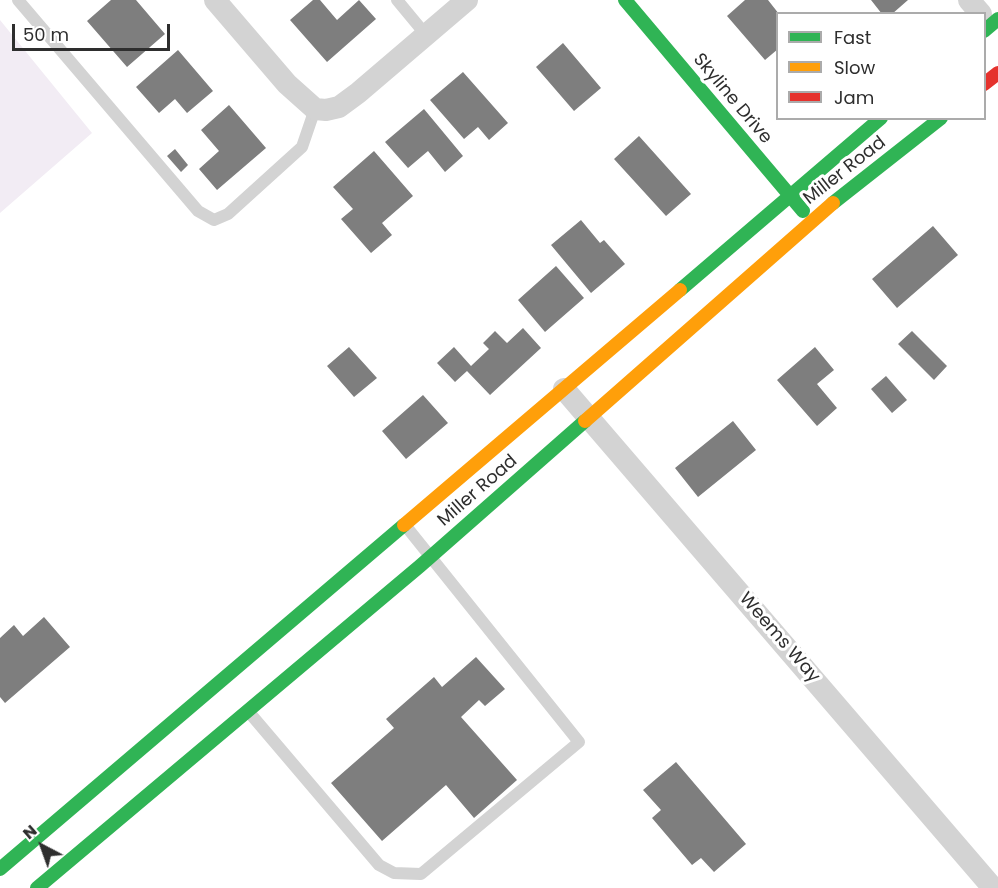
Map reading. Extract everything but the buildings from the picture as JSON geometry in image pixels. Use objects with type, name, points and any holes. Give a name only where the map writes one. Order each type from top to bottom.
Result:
[{"type":"main road","name":"Skyline Drive","points":[[625,0],[812,220]]},
{"type":"main road","points":[[986,82],[998,73]]},
{"type":"main road","name":"Miller Road","points":[[0,869],[879,120]]},
{"type":"main road","name":"Miller Road","points":[[37,888],[430,557],[812,220],[938,120]]},
{"type":"street","points":[[215,0],[287,84],[315,109],[326,110],[339,107],[467,0]]},
{"type":"street","points":[[969,0],[980,12]]},
{"type":"street","name":"Weems Way","points":[[564,389],[993,888]]},
{"type":"lane","points":[[18,0],[198,211],[214,220],[228,214],[302,147],[315,109]]},
{"type":"lane","points":[[396,0],[426,35]]},
{"type":"lane","points":[[248,710],[379,865],[393,873],[421,874],[579,742],[405,525]]},
{"type":"shaded area","points":[[0,20],[92,133],[0,213]]},
{"type":"traffic: fast","points":[[625,0],[803,211]]},
{"type":"traffic: fast","points":[[986,29],[998,19]]},
{"type":"traffic: fast","points":[[680,290],[879,120]]},
{"type":"traffic: fast","points":[[833,203],[938,120]]},
{"type":"traffic: fast","points":[[37,888],[420,566],[585,421]]},
{"type":"traffic: fast","points":[[0,869],[404,525]]},
{"type":"traffic: slow","points":[[585,421],[833,203]]},
{"type":"traffic: slow","points":[[404,525],[680,290]]},
{"type":"traffic: jam","points":[[986,82],[998,73]]}]
